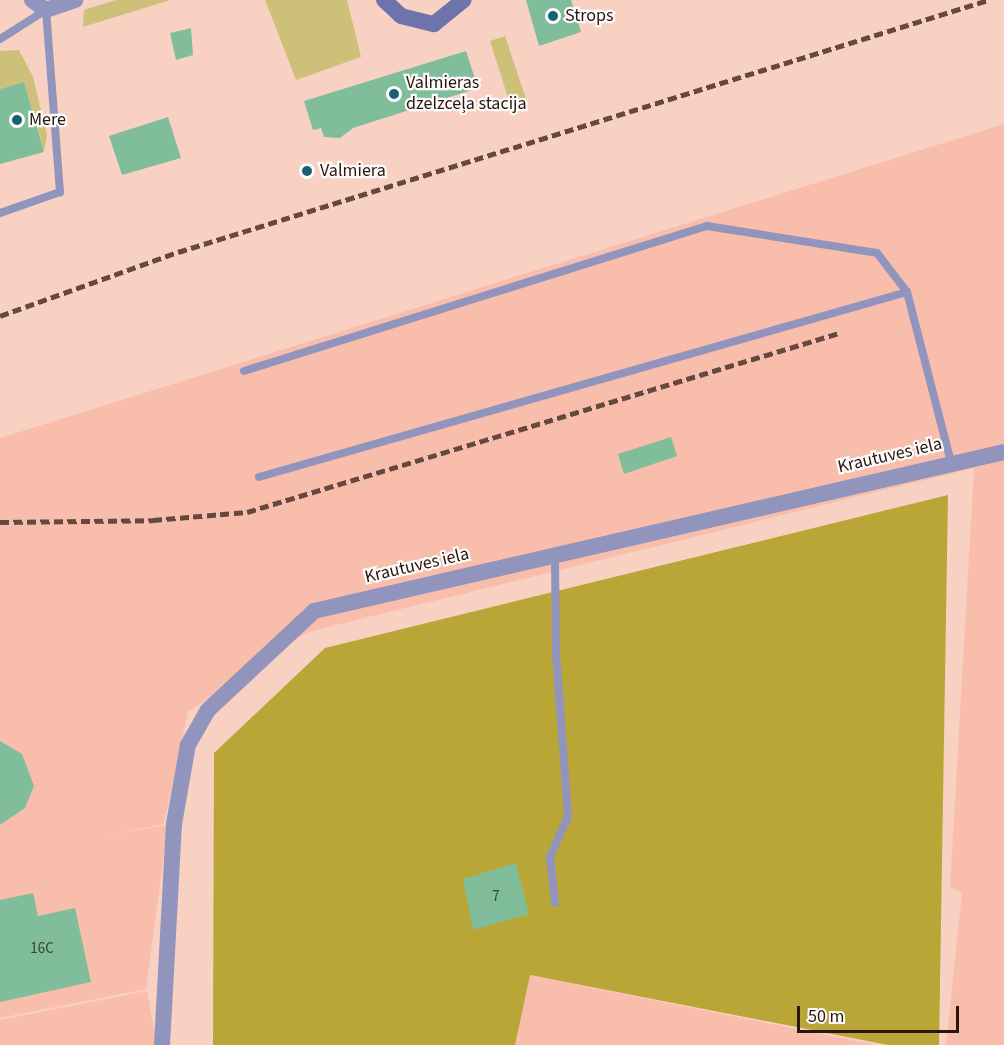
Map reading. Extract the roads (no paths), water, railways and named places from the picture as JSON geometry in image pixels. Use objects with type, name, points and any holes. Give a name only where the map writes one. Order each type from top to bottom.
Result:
[{"type":"main road","points":[[384,0],[401,16],[434,24],[464,0]]},
{"type":"street","points":[[32,0],[46,10],[75,0]]},
{"type":"street","name":"Krautuves iela","points":[[162,1045],[174,824],[188,745],[208,710],[314,611],[951,462],[1004,452]]},
{"type":"lane","points":[[0,39],[46,10],[60,192],[0,213]]},
{"type":"lane","points":[[244,371],[707,226],[877,253],[907,292],[951,462]]},
{"type":"lane","points":[[259,477],[907,292]]},
{"type":"lane","points":[[555,554],[556,654],[568,816],[550,857],[555,903]]},
{"type":"railway","points":[[0,316],[178,252],[988,0]]},
{"type":"railway","points":[[0,522],[153,520],[247,512],[839,333]]},
{"type":"place","name":"Strops","points":[[553,16]]},
{"type":"place","name":"Valmieras dzelzceļa stacija","points":[[394,94]]},
{"type":"place","name":"Mere","points":[[17,120]]},
{"type":"place","name":"Valmiera","points":[[307,171]]}]
